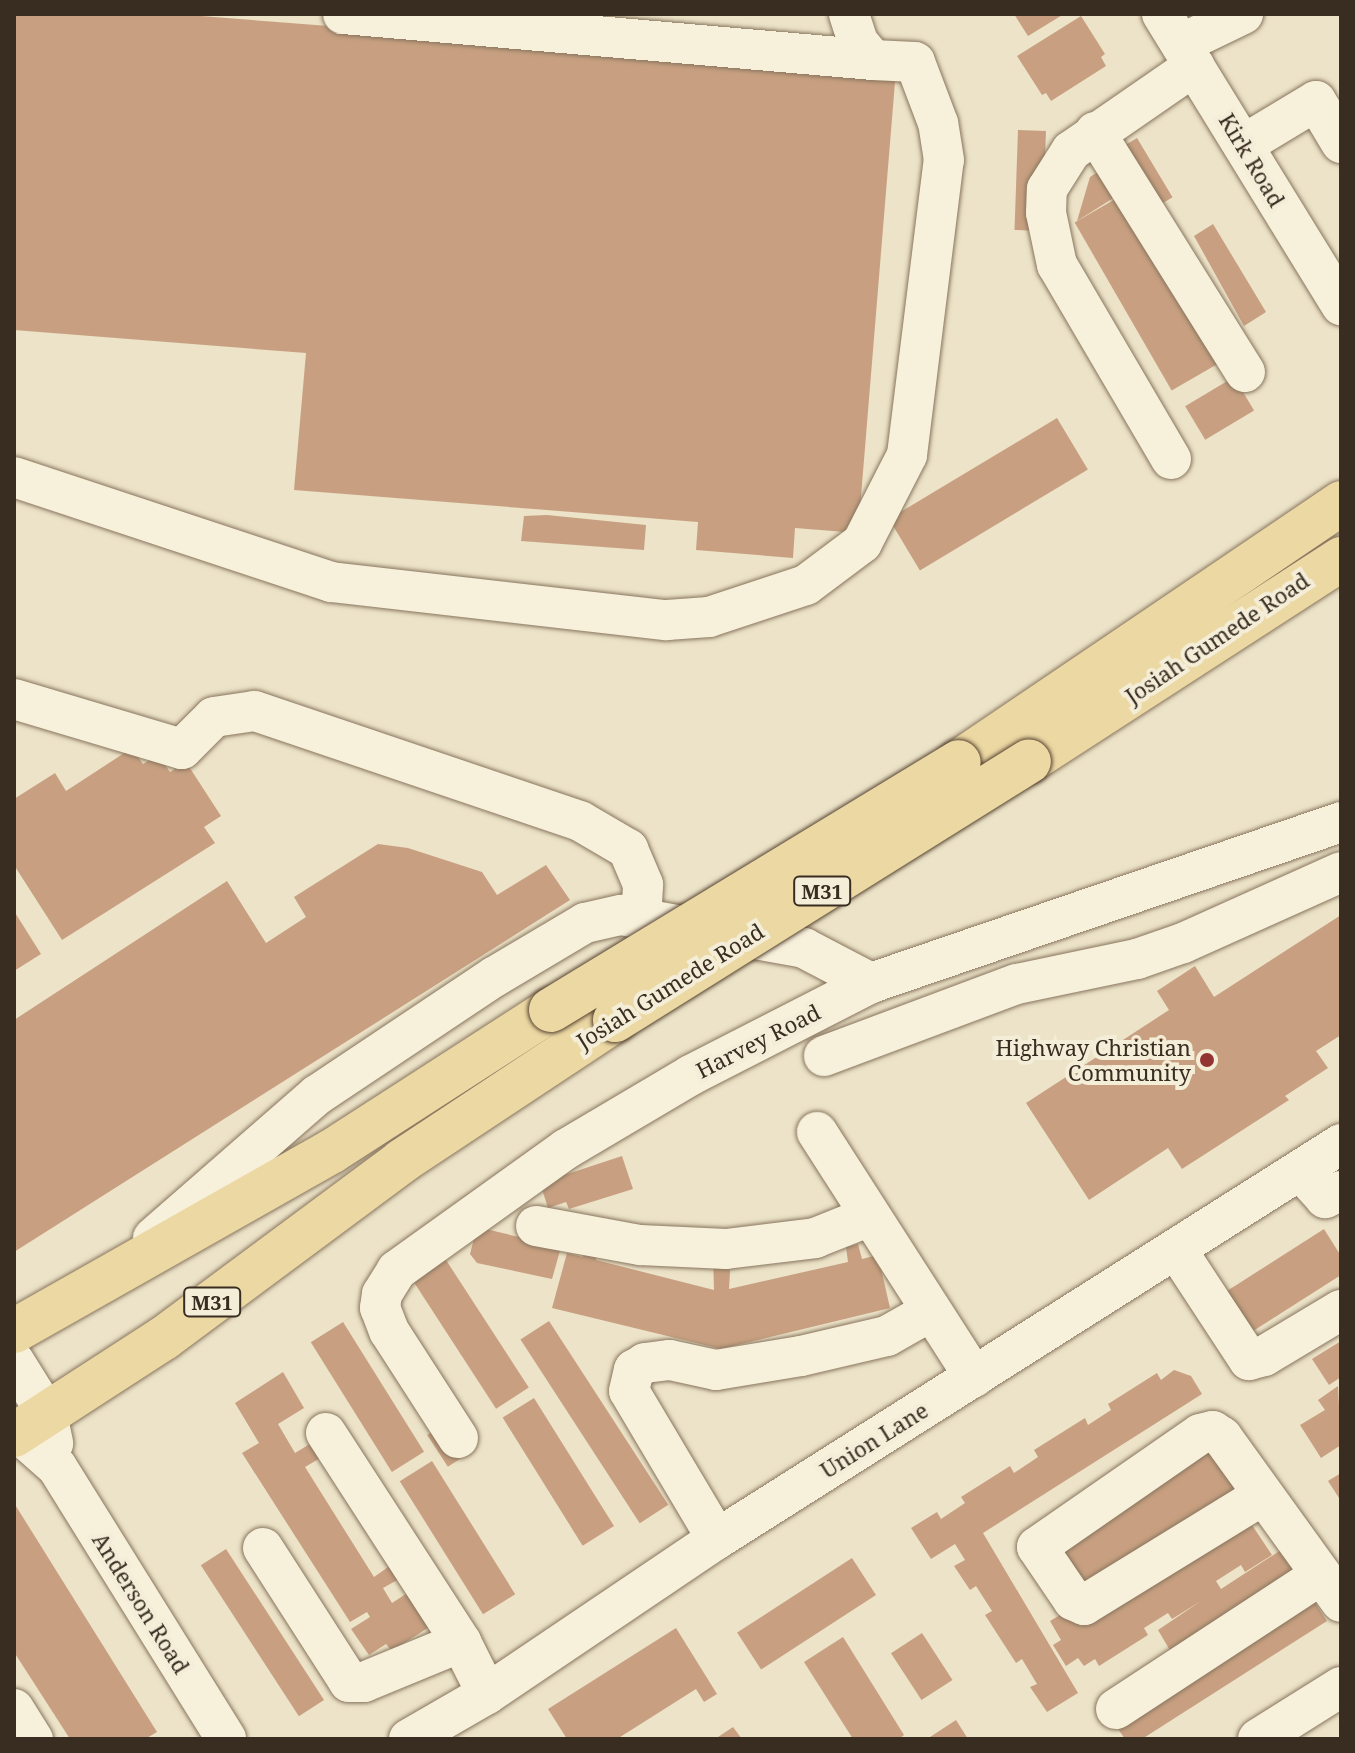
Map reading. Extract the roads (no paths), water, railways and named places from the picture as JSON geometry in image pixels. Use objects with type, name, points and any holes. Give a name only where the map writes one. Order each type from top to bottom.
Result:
[{"type":"main road","name":"Josiah Gumede Road","points":[[14,1331],[332,1151],[551,1010],[959,762],[1341,503]]},
{"type":"main road","name":"Josiah Gumede Road","points":[[23,1428],[164,1338],[402,1161],[615,1020],[1029,761],[1341,559]]},
{"type":"street","points":[[849,14],[858,42],[873,60]]},
{"type":"street","points":[[1171,459],[1057,265],[1046,213],[1047,189],[1071,151],[1095,132],[1179,41],[1243,14]]},
{"type":"street","points":[[14,477],[331,582],[667,620],[709,617],[806,585],[862,543],[907,455],[944,160],[938,123],[915,62],[873,60],[639,27],[353,15]]},
{"type":"street","name":"Kirk Road","points":[[1179,41],[1341,305]]},
{"type":"street","points":[[1243,145],[1328,94],[1341,143]]},
{"type":"street","points":[[1095,132],[1245,372]]},
{"type":"street","points":[[14,699],[182,749],[214,717],[255,711],[580,821],[628,849],[643,885],[641,918]]},
{"type":"street","name":"Harvey Road","points":[[458,1438],[389,1331],[380,1308],[397,1270],[578,1142],[691,1075],[871,983],[999,942],[1341,822]]},
{"type":"street","points":[[824,1056],[1017,984],[1172,947],[1341,872]]},
{"type":"street","points":[[70,1301],[178,1220],[317,1095],[494,977],[585,923],[621,915],[804,948],[871,983]]},
{"type":"street","points":[[999,942],[1017,984]]},
{"type":"street","points":[[817,1132],[974,1377]]},
{"type":"street","name":"Union Lane","points":[[409,1739],[487,1694],[717,1539],[1341,1144]]},
{"type":"street","points":[[1300,1170],[1320,1196],[1330,1199],[1341,1191]]},
{"type":"street","points":[[536,1226],[640,1245],[726,1249],[815,1238],[870,1216]]},
{"type":"street","points":[[1176,1249],[1249,1360],[1264,1356],[1341,1310]]},
{"type":"street","points":[[717,1539],[629,1391],[634,1370],[645,1363],[670,1360],[716,1370],[801,1356],[887,1336],[931,1311]]},
{"type":"street","name":"Anderson Road","points":[[14,1361],[23,1428],[57,1467],[226,1739]]},
{"type":"street","points":[[1116,1709],[1331,1588],[1222,1437],[1208,1431],[1037,1547],[1075,1603],[1084,1605],[1263,1495]]},
{"type":"street","points":[[326,1433],[461,1642],[487,1694]]},
{"type":"street","points":[[263,1548],[349,1682],[364,1682],[461,1642]]},
{"type":"street","points":[[1258,1739],[1336,1700]]},
{"type":"street","points":[[14,1709],[33,1739]]},
{"type":"place","name":"Highway Christian Community","points":[[1207,1060]]}]
